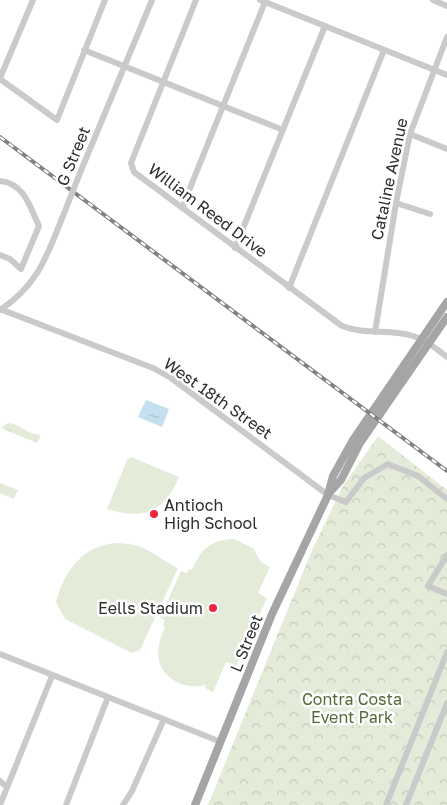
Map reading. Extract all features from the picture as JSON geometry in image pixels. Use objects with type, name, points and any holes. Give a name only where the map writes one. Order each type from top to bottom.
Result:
[{"type":"main road","name":"L Street","points":[[195,805],[272,614],[328,495],[333,476],[352,440],[447,302]]},
{"type":"main road","name":"L Street","points":[[328,495],[340,480],[360,443],[447,317]]},
{"type":"street","points":[[33,0],[0,78],[57,120],[106,0]]},
{"type":"street","name":"G Street","points":[[0,309],[25,290],[34,280],[46,258],[152,0]]},
{"type":"street","name":"William Reed Drive","points":[[196,0],[131,163],[134,172],[342,326],[360,331],[413,336],[429,344],[447,357]]},
{"type":"street","points":[[433,0],[447,6]]},
{"type":"street","points":[[182,208],[263,1],[447,76]]},
{"type":"street","points":[[236,248],[325,26]]},
{"type":"street","name":"Cataline Avenue","points":[[375,332],[396,203],[410,134],[447,37]]},
{"type":"street","points":[[84,50],[283,130]]},
{"type":"street","points":[[289,288],[384,50]]},
{"type":"street","points":[[410,134],[447,148]]},
{"type":"street","points":[[0,181],[9,182],[26,196],[39,226],[21,269],[10,259],[0,255]]},
{"type":"street","points":[[396,203],[430,214]]},
{"type":"street","name":"West 18th Street","points":[[0,309],[153,368],[171,378],[328,495]]},
{"type":"street","points":[[328,495],[346,502],[364,478],[388,464],[418,476],[447,498]]},
{"type":"street","points":[[447,555],[428,586],[447,594]]},
{"type":"street","points":[[386,805],[447,652]]},
{"type":"street","points":[[0,654],[221,742]]},
{"type":"street","points":[[0,805],[52,676]]},
{"type":"street","points":[[66,805],[108,697]]},
{"type":"street","points":[[406,805],[447,703]]},
{"type":"street","points":[[123,805],[132,790],[164,719]]},
{"type":"street","points":[[0,781],[7,787]]},
{"type":"green space","points":[[11,423],[33,434],[41,435],[37,443],[1,428]]},
{"type":"green space","name":"Contra Costa Event Park","points":[[378,436],[447,490],[447,805],[208,805],[312,550],[343,486]]},
{"type":"green space","points":[[131,457],[179,477],[166,499],[151,511],[131,514],[107,509],[127,460]]},
{"type":"green space","points":[[0,483],[18,490],[14,499],[0,493]]},
{"type":"green space","name":"Eells Stadium","points":[[234,539],[253,548],[261,562],[270,567],[258,593],[267,598],[258,618],[262,620],[250,646],[245,645],[236,666],[226,662],[213,692],[205,688],[206,685],[196,686],[178,683],[164,672],[160,664],[158,655],[159,645],[165,620],[160,618],[181,571],[187,573],[189,569],[192,570],[199,556],[213,543]]},
{"type":"green space","points":[[117,543],[144,548],[178,568],[140,650],[132,653],[65,619],[56,602],[70,570],[85,554],[105,545]]},
{"type":"water","points":[[146,400],[169,409],[162,427],[138,417]]},
{"type":"railway","points":[[0,137],[447,471]]},
{"type":"place","name":"Antioch High School","points":[[154,514]]},
{"type":"place","name":"Eells Stadium","points":[[213,608]]}]
